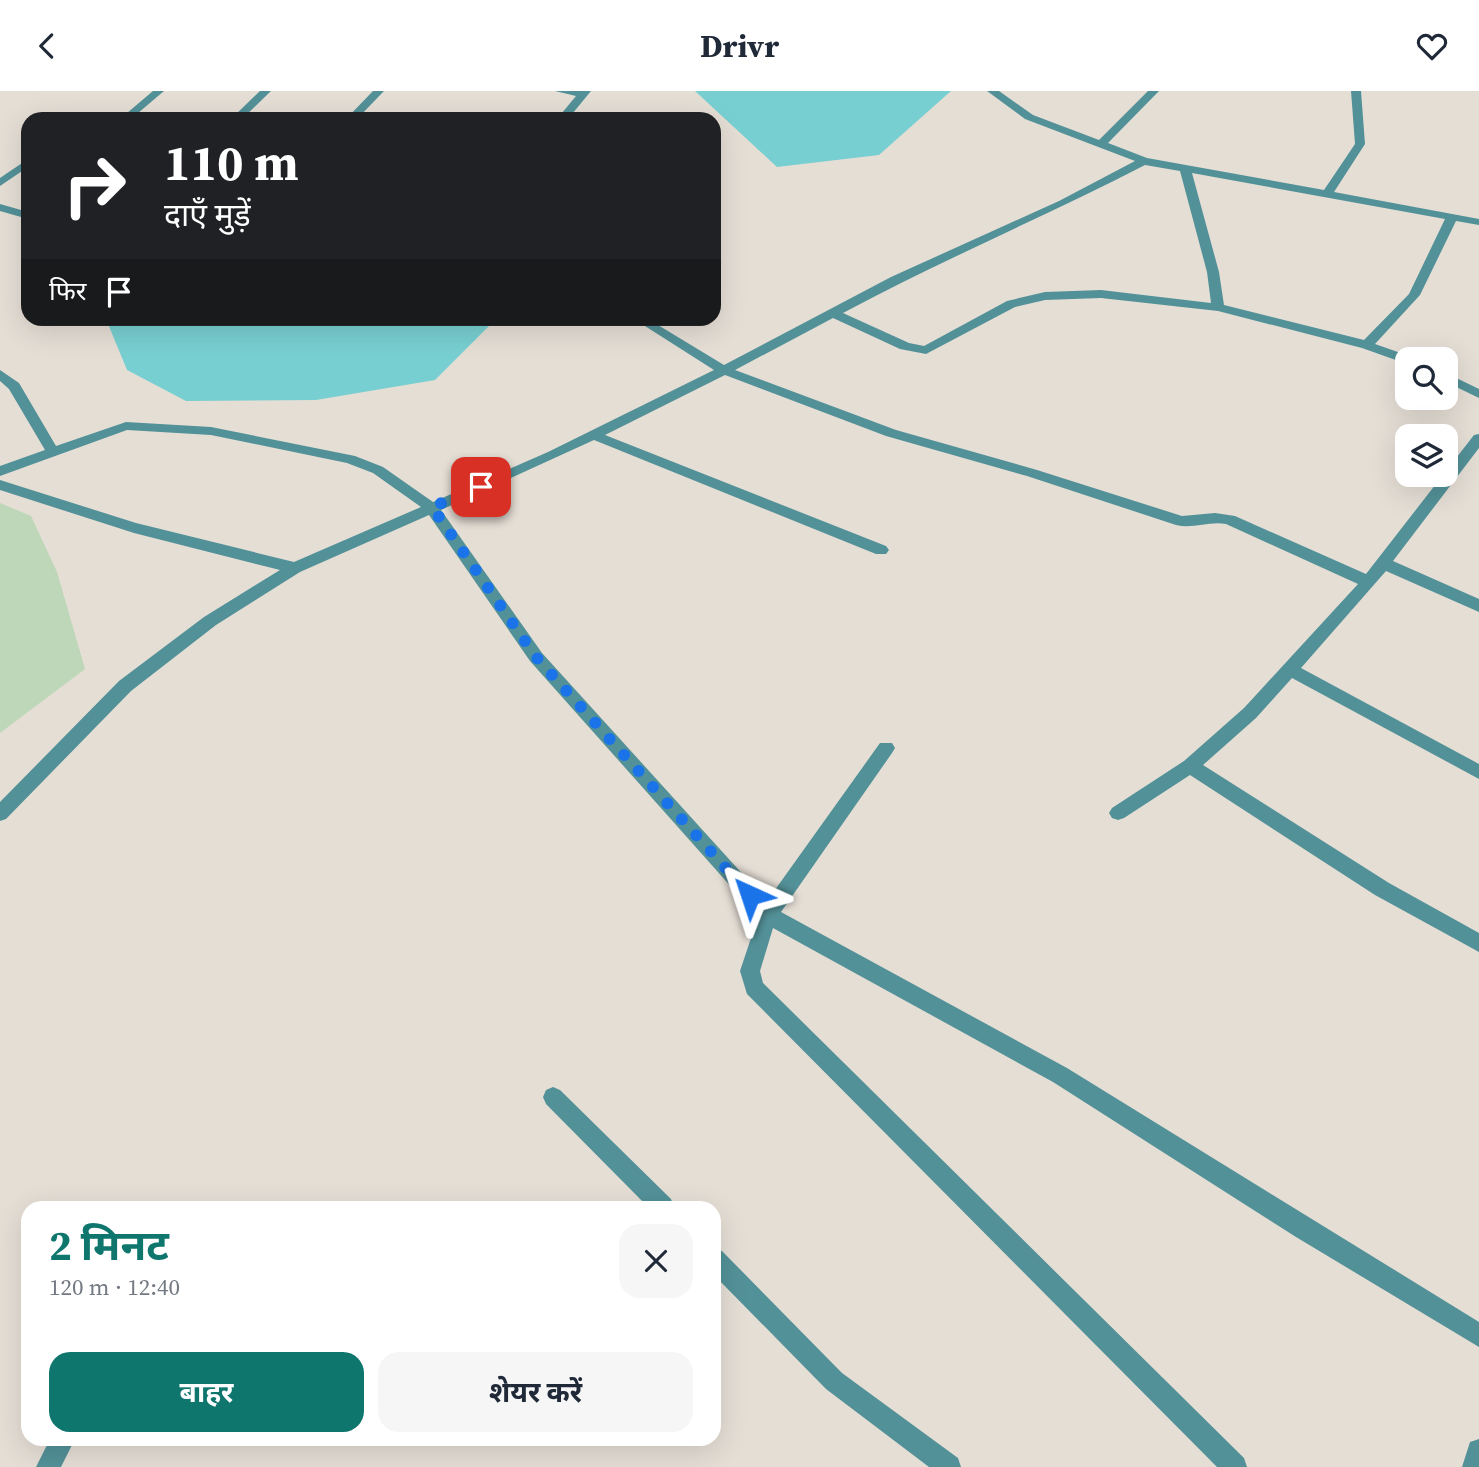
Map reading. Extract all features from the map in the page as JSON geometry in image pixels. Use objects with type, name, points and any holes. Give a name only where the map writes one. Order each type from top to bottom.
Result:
[{"type":"street","points":[[134,112],[159,91]]},
{"type":"street","points":[[244,112],[266,91]]},
{"type":"street","points":[[358,112],[379,91]]},
{"type":"street","points":[[560,91],[584,93]]},
{"type":"street","points":[[992,91],[1029,117],[1144,162],[1479,222]]},
{"type":"street","points":[[1100,145],[1154,91]]},
{"type":"street","points":[[1327,195],[1360,144],[1356,91]]},
{"type":"street","points":[[568,112],[584,93]]},
{"type":"street","points":[[0,814],[125,686],[210,621],[295,568],[593,435],[895,280],[1063,203],[1144,162]]},
{"type":"street","points":[[0,183],[21,167]]},
{"type":"street","points":[[1185,169],[1213,272],[1218,307]]},
{"type":"street","points":[[0,207],[21,214]]},
{"type":"street","points":[[1367,345],[1414,295],[1452,217]]},
{"type":"street","points":[[833,313],[905,346],[926,350],[1011,304],[1045,296],[1101,294],[1218,307],[1367,345],[1395,356]]},
{"type":"street","points":[[651,326],[723,370],[891,433],[1032,473],[1162,516],[1192,523],[1212,516],[1230,520],[1369,582]]},
{"type":"street","points":[[0,374],[14,386],[53,452]]},
{"type":"street","points":[[1458,383],[1479,394]]},
{"type":"street","points":[[0,471],[126,426],[211,431],[350,459],[378,470],[432,507],[536,657],[768,915],[1060,1075],[1304,1229],[1479,1335]]},
{"type":"street","points":[[593,435],[881,550]]},
{"type":"street","points":[[1118,813],[1190,766],[1250,713],[1369,582],[1479,438]]},
{"type":"street","points":[[0,485],[134,528],[295,568]]},
{"type":"street","points":[[1384,563],[1479,606]]},
{"type":"street","points":[[1289,669],[1479,772]]},
{"type":"street","points":[[886,748],[768,915],[750,971],[754,988],[1235,1467]]},
{"type":"street","points":[[1190,766],[1382,889],[1479,943]]},
{"type":"street","points":[[553,1097],[657,1201]]},
{"type":"street","points":[[721,1266],[834,1381],[948,1467]]},
{"type":"street","points":[[48,1467],[59,1446]]},
{"type":"street","points":[[1474,1467],[1479,1451]]},
{"type":"green space","points":[[0,503],[31,516],[57,572],[85,669],[0,733]]},
{"type":"water","points":[[695,91],[951,91],[879,155],[777,167],[721,115],[721,112]]},
{"type":"water","points":[[109,326],[489,326],[435,380],[316,400],[186,401],[127,370]]},
{"type":"route","points":[[481,487],[432,507],[536,657],[750,895]]}]
